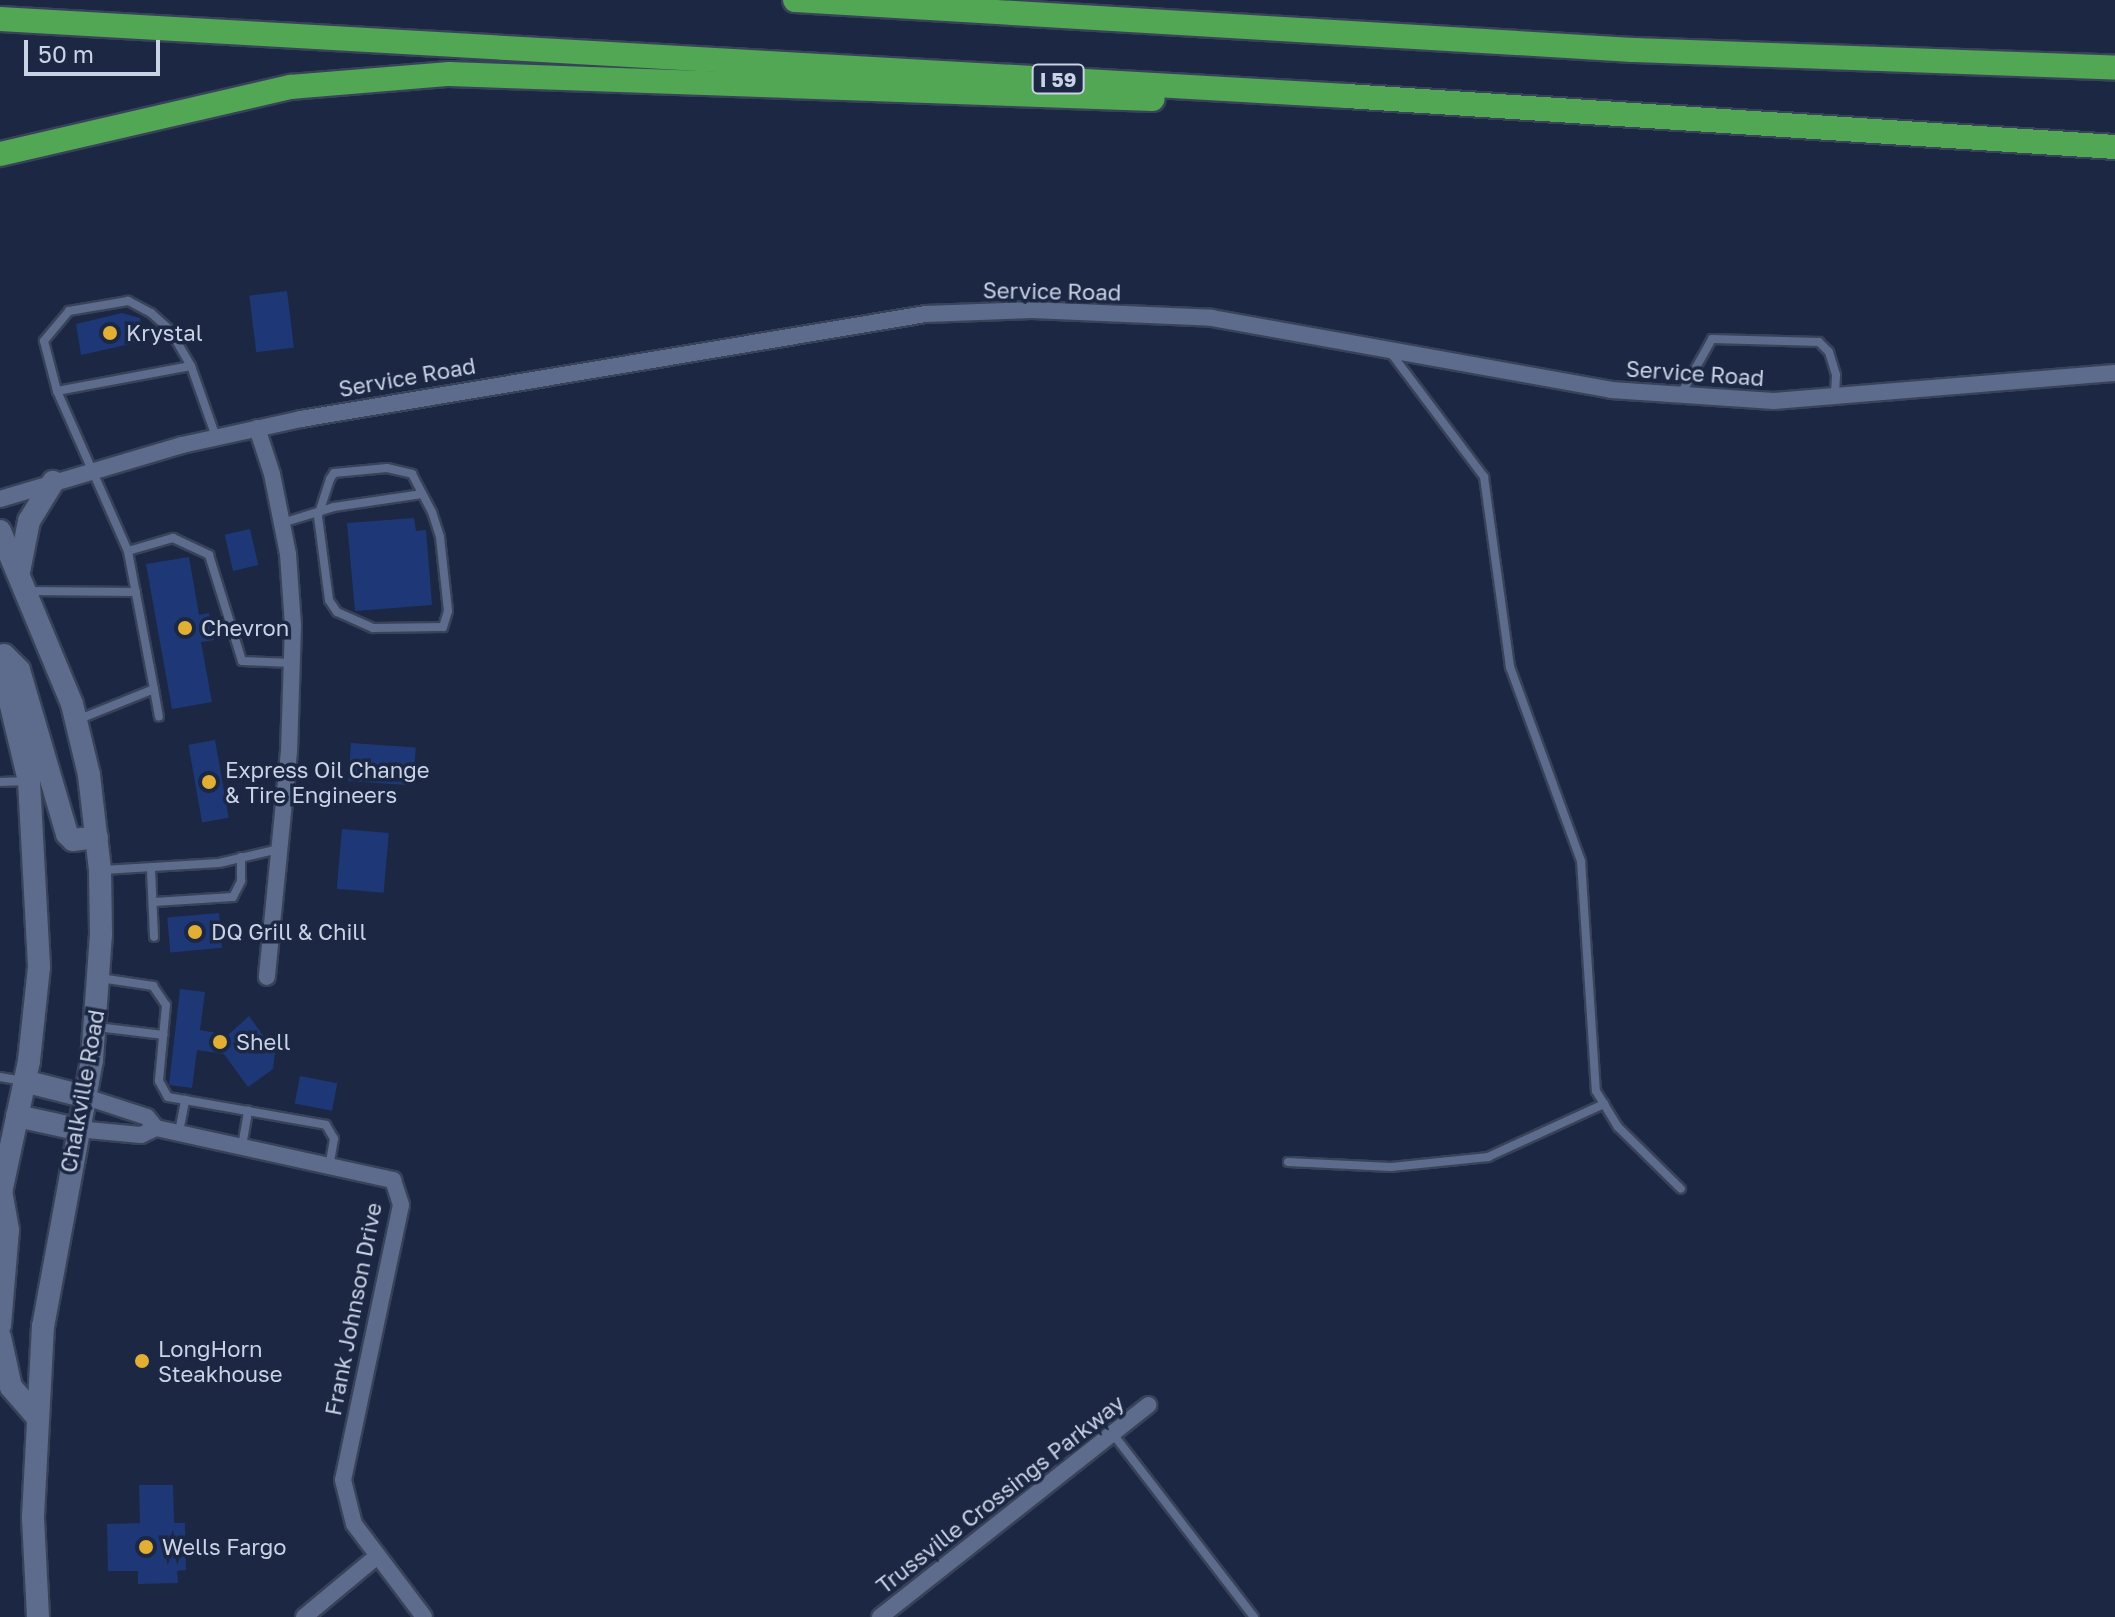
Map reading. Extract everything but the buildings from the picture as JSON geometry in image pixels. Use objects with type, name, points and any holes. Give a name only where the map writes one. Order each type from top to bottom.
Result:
[{"type":"highway","points":[[795,0],[1633,50],[2115,68]]},
{"type":"highway","name":"I 59","points":[[0,19],[1347,96],[2115,147]]},
{"type":"highway","points":[[0,154],[290,87],[449,74],[1094,100],[1347,96]]},
{"type":"main road","points":[[24,582],[29,521],[53,482]]},
{"type":"main road","name":"Chalkville Road","points":[[0,531],[24,582],[76,720],[100,870],[95,1026],[52,1260],[37,1417],[33,1518],[38,1617]]},
{"type":"main road","points":[[0,651],[19,670],[67,834],[73,840],[97,837]]},
{"type":"main road","points":[[0,660],[29,781],[39,967],[24,1081],[13,1115],[1,1194],[8,1230],[0,1325]]},
{"type":"main road","points":[[24,1081],[83,1096]]},
{"type":"main road","points":[[13,1115],[77,1129]]},
{"type":"main road","points":[[0,1337],[11,1387],[37,1417]]},
{"type":"street","name":"Service Road","points":[[0,499],[257,428],[926,314],[1032,310],[1212,318],[1611,390],[1774,401],[2115,373]]},
{"type":"street","points":[[257,428],[282,523],[292,663],[280,849],[267,977]]},
{"type":"street","name":"Frank Johnson Drive","points":[[83,1096],[147,1117],[156,1128]]},
{"type":"street","name":"Frank Johnson Drive","points":[[77,1129],[141,1135],[156,1128],[393,1180],[401,1205],[343,1480],[354,1524],[424,1617]]},
{"type":"street","name":"Trussville Crossings Parkway","points":[[880,1617],[1148,1405]]},
{"type":"street","points":[[304,1617],[376,1557]]},
{"type":"lane","points":[[159,717],[128,551],[57,391],[44,341],[69,311],[128,301],[170,330],[191,366],[216,437]]},
{"type":"lane","points":[[1681,394],[1712,339],[1819,342],[1829,352],[1836,375],[1835,396]]},
{"type":"lane","points":[[1388,349],[1484,477],[1510,667],[1581,861],[1596,1091],[1618,1127],[1681,1189]]},
{"type":"lane","points":[[57,391],[191,366]]},
{"type":"lane","points":[[404,469],[412,474],[440,537],[448,611],[443,627],[373,628],[337,612],[329,600],[318,516],[334,473],[404,469]]},
{"type":"lane","points":[[282,523],[318,516],[334,507],[422,494]]},
{"type":"lane","points":[[128,551],[173,538],[209,555],[242,661],[292,663]]},
{"type":"lane","points":[[24,582],[136,592]]},
{"type":"lane","points":[[76,720],[154,689]]},
{"type":"lane","points":[[0,782],[29,781]]},
{"type":"lane","points":[[100,870],[151,870],[280,849]]},
{"type":"lane","points":[[154,902],[233,897],[241,881],[241,857]]},
{"type":"lane","points":[[151,870],[154,937]]},
{"type":"lane","points":[[98,978],[153,986],[166,1005],[159,1081],[168,1097],[326,1125],[334,1139],[329,1166]]},
{"type":"lane","points":[[95,1026],[164,1035]]},
{"type":"lane","points":[[0,1077],[24,1081]]},
{"type":"lane","points":[[179,1132],[185,1100]]},
{"type":"lane","points":[[1288,1162],[1391,1167],[1477,1159],[1565,1126],[1604,1104]]},
{"type":"lane","points":[[242,1146],[248,1111]]},
{"type":"lane","points":[[1112,1434],[1254,1617]]},
{"type":"place","name":"Krystal","points":[[110,333]]},
{"type":"place","name":"Chevron","points":[[185,628]]},
{"type":"place","name":"Express Oil Change & Tire Engineers","points":[[209,782]]},
{"type":"place","name":"DQ Grill & Chill","points":[[195,932]]},
{"type":"place","name":"Shell","points":[[220,1042]]},
{"type":"place","name":"LongHorn Steakhouse","points":[[142,1361]]},
{"type":"place","name":"Wells Fargo","points":[[146,1547]]}]
